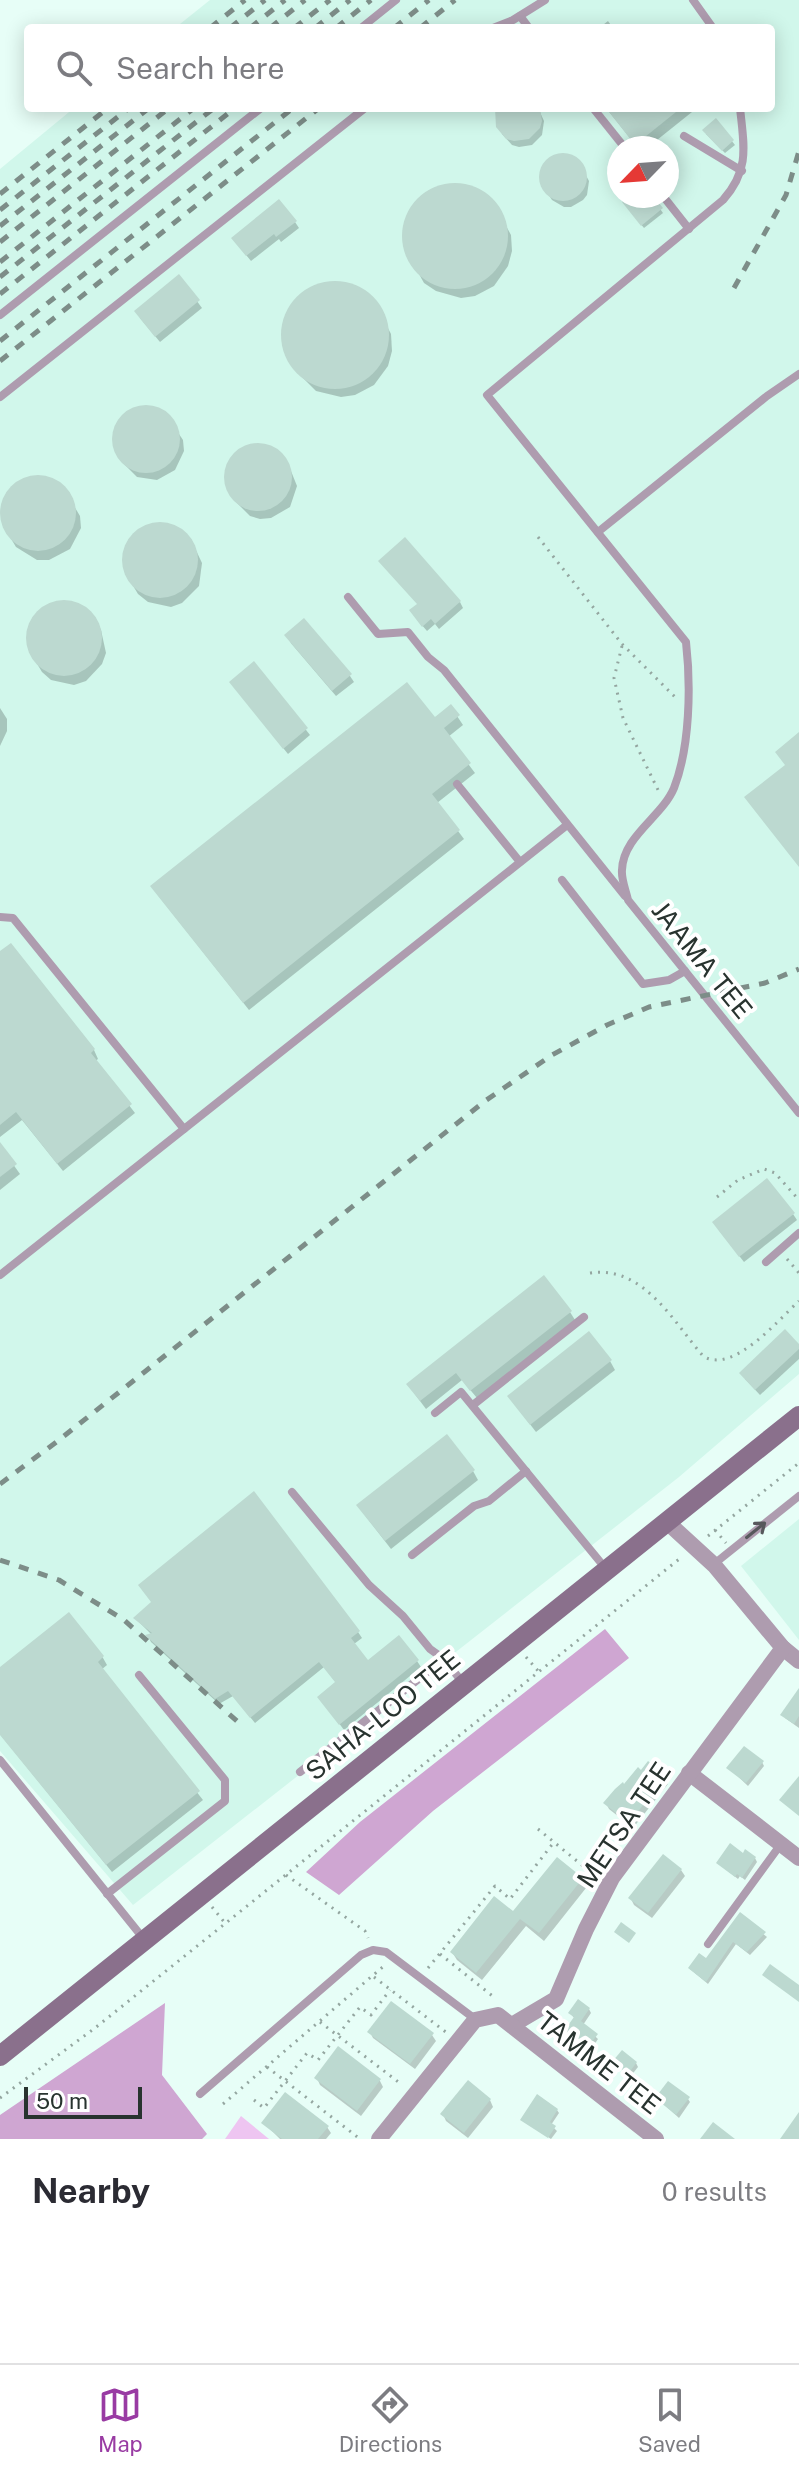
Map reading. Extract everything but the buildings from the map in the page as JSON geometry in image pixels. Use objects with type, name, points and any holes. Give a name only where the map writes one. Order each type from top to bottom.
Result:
[{"type":"main road","name":"SAHA-LOO TEE","points":[[0,2056],[799,1416]]},
{"type":"street","points":[[666,1521],[714,1565],[783,1648],[799,1661]]},
{"type":"street","name":"METSA TEE","points":[[475,2020],[505,2020],[556,1999],[612,1878],[783,1648]]},
{"type":"street","points":[[689,1773],[799,1858]]},
{"type":"street","points":[[379,2139],[475,2020]]},
{"type":"street","name":"TAMME TEE","points":[[505,2020],[656,2139]]},
{"type":"lane","points":[[366,24],[396,0]]},
{"type":"lane","points":[[502,24],[545,0]]},
{"type":"lane","points":[[693,0],[710,24]]},
{"type":"lane","points":[[520,16],[526,24]]},
{"type":"lane","points":[[0,315],[256,112]]},
{"type":"lane","points":[[0,397],[360,112]]},
{"type":"lane","points":[[596,112],[615,136]]},
{"type":"lane","points":[[672,208],[689,229],[735,187],[742,171],[740,112]]},
{"type":"lane","points":[[684,136],[742,171]]},
{"type":"lane","name":"JAAMA TEE","points":[[689,229],[487,395],[686,642],[689,675],[681,766],[672,793],[630,846],[621,869],[628,900],[799,1113]]},
{"type":"lane","points":[[598,532],[767,396],[799,374]]},
{"type":"lane","points":[[348,597],[378,634],[408,632],[428,657],[444,670],[628,900]]},
{"type":"lane","points":[[457,784],[520,862]]},
{"type":"lane","points":[[0,1275],[567,825]]},
{"type":"lane","points":[[562,880],[643,984],[669,980],[685,971]]},
{"type":"lane","points":[[0,917],[13,918],[184,1129]]},
{"type":"lane","points":[[766,1262],[799,1233]]},
{"type":"lane","points":[[473,1405],[584,1317]]},
{"type":"lane","points":[[435,1413],[461,1392],[606,1569]]},
{"type":"lane","points":[[412,1555],[474,1506],[489,1501],[526,1471]]},
{"type":"lane","points":[[292,1492],[369,1585],[403,1616],[464,1684]]},
{"type":"lane","points":[[714,1565],[799,1496]]},
{"type":"lane","points":[[300,1772],[444,1659]]},
{"type":"lane","points":[[107,1894],[225,1801],[225,1780],[139,1675]]},
{"type":"lane","points":[[0,1760],[144,1939]]},
{"type":"lane","points":[[708,1944],[782,1843]]},
{"type":"lane","points":[[200,2094],[361,1955],[373,1950],[394,1957],[475,2020]]},
{"type":"path","points":[[538,537],[622,644],[686,709]]},
{"type":"path","points":[[622,644],[614,678],[623,718],[664,802]]},
{"type":"path","points":[[717,1197],[738,1180],[764,1169],[775,1173],[799,1200]]},
{"type":"path","points":[[780,1250],[799,1273]]},
{"type":"path","points":[[590,1273],[605,1271],[628,1277],[645,1287],[703,1356],[723,1362],[744,1351],[799,1301]]},
{"type":"path","points":[[0,2098],[95,2028],[799,1463]]},
{"type":"path","points":[[538,1829],[599,1879]]},
{"type":"path","points":[[421,1978],[495,1886],[510,1899],[554,1842]]},
{"type":"path","points":[[286,1875],[365,1931],[373,1950]]},
{"type":"path","points":[[440,1954],[501,2004],[505,2020]]},
{"type":"path","points":[[223,2104],[394,1957]]},
{"type":"path","points":[[372,1976],[450,2036]]},
{"type":"path","points":[[254,2100],[264,2108],[307,2053],[318,2060],[360,2007],[371,2015],[390,1990]]},
{"type":"path","points":[[320,2022],[407,2089]]},
{"type":"path","points":[[267,2067],[360,2139]]},
{"type":"shaded area","points":[[210,0],[799,0],[799,1374],[679,1477],[133,1905],[0,1751],[0,169],[69,112],[775,112],[775,24],[180,24]]},
{"type":"shaded area","points":[[799,1519],[799,1640],[741,1566]]},
{"type":"shaded area","points":[[605,1629],[629,1658],[433,1811],[339,1895],[306,1872],[360,1822]]},
{"type":"shaded area","points":[[165,2003],[162,2075],[207,2134],[202,2139],[0,2139],[0,2115]]},
{"type":"shaded area","points":[[241,2116],[269,2139],[225,2139]]},
{"type":"railway","points":[[215,24],[245,0]]},
{"type":"railway","points":[[235,24],[265,0]]},
{"type":"railway","points":[[255,24],[285,0]]},
{"type":"railway","points":[[275,24],[305,0]]},
{"type":"railway","points":[[299,24],[330,0]]},
{"type":"railway","points":[[320,24],[350,0]]},
{"type":"railway","points":[[341,24],[371,0]]},
{"type":"railway","points":[[399,24],[429,0]]},
{"type":"railway","points":[[425,24],[455,0]]},
{"type":"railway","points":[[0,194],[103,112]]},
{"type":"railway","points":[[0,210],[124,112]]},
{"type":"railway","points":[[0,226],[144,112]]},
{"type":"railway","points":[[0,242],[164,112]]},
{"type":"railway","points":[[0,262],[189,112]]},
{"type":"railway","points":[[0,277],[209,112]]},
{"type":"railway","points":[[0,294],[230,112]]},
{"type":"railway","points":[[0,341],[288,112]]},
{"type":"railway","points":[[0,361],[314,112]]},
{"type":"railway","points":[[734,288],[786,195],[799,151]]},
{"type":"railway","points":[[0,1484],[485,1101],[552,1055],[607,1025],[649,1007],[765,983],[799,969]]},
{"type":"railway","points":[[0,1560],[59,1580],[124,1620],[238,1722]]}]
